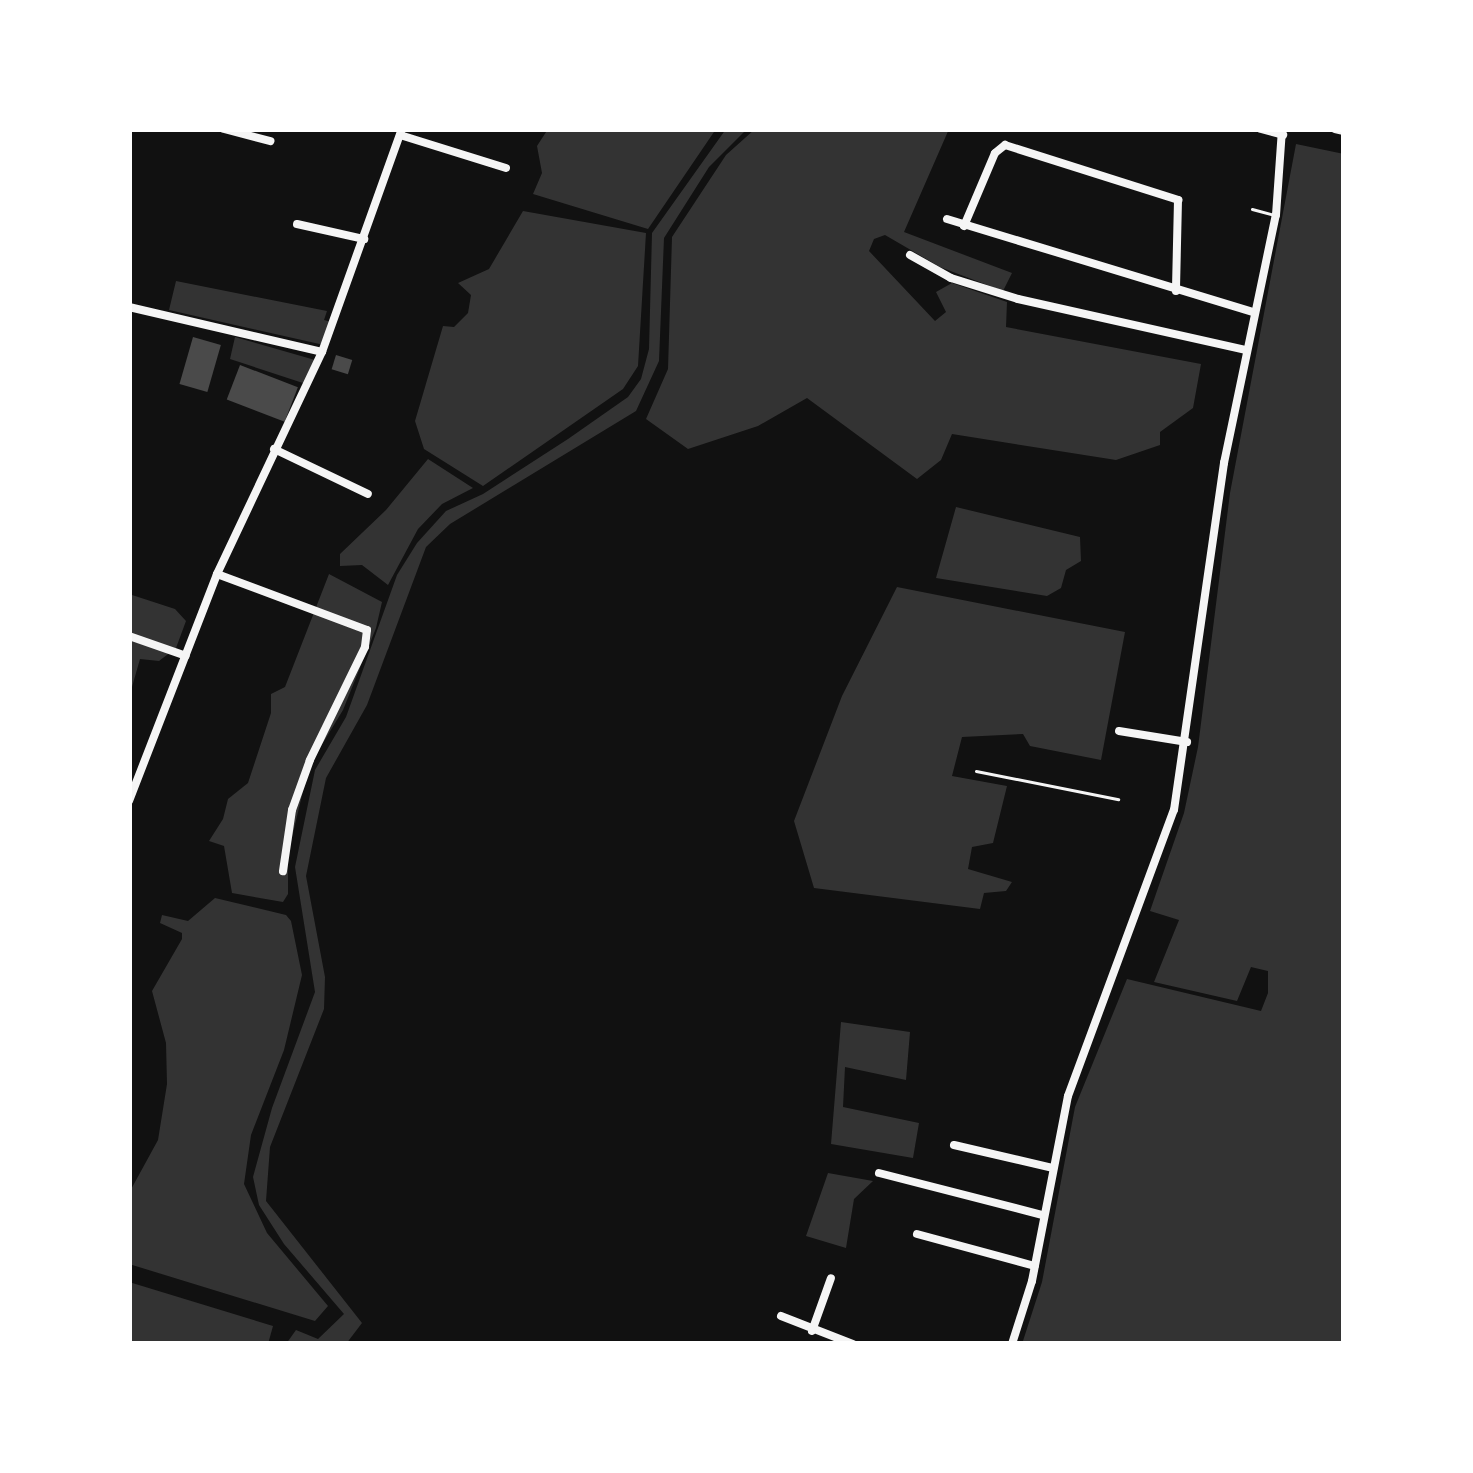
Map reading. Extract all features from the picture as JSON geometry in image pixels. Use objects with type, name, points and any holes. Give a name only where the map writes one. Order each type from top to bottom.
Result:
[{"type":"street","points":[[224,129],[271,141]]},
{"type":"street","points":[[1012,1344],[1035,1266],[1069,1096],[1160,857],[1187,742],[1225,463],[1276,215],[1282,132],[1261,129]]},
{"type":"street","points":[[1334,129],[1344,131]]},
{"type":"street","points":[[129,801],[218,574],[322,352],[401,132],[506,168]]},
{"type":"street","points":[[964,226],[995,153],[1006,145],[1178,200],[1176,291]]},
{"type":"street","points":[[946,219],[1254,312]]},
{"type":"street","points":[[297,224],[364,239]]},
{"type":"street","points":[[910,255],[951,278],[1018,299],[1246,350]]},
{"type":"street","points":[[129,307],[322,352]]},
{"type":"street","points":[[274,448],[368,494]]},
{"type":"street","points":[[218,574],[367,630],[365,647],[310,760],[292,810],[283,872]]},
{"type":"street","points":[[129,636],[186,656]]},
{"type":"street","points":[[1119,730],[1187,742]]},
{"type":"street","points":[[954,1145],[1053,1168]]},
{"type":"street","points":[[879,1173],[1043,1215]]},
{"type":"street","points":[[917,1234],[1035,1266]]},
{"type":"street","points":[[812,1330],[831,1278]]},
{"type":"street","points":[[781,1316],[854,1344]]},
{"type":"lane","points":[[1252,209],[1276,215]]},
{"type":"lane","points":[[976,771],[1118,799]]},
{"type":"shaded area","points":[[548,129],[716,129],[648,229],[533,194],[542,173],[537,146]]},
{"type":"shaded area","points":[[726,129],[747,129],[709,167],[664,238],[659,361],[636,411],[450,524],[426,547],[367,705],[326,778],[306,876],[325,977],[324,1009],[270,1147],[266,1201],[362,1323],[346,1344],[286,1344],[296,1330],[318,1339],[344,1314],[284,1244],[259,1205],[253,1177],[272,1108],[315,992],[295,867],[315,770],[346,717],[397,575],[417,543],[446,511],[483,494],[568,439],[628,397],[641,379],[649,349],[652,233]]},
{"type":"shaded area","points":[[755,129],[949,129],[904,232],[1012,273],[1003,291],[940,267],[885,235],[874,239],[869,251],[935,321],[946,312],[936,292],[952,283],[1007,302],[1006,327],[1201,364],[1193,408],[1160,432],[1160,445],[1116,460],[952,434],[941,460],[917,479],[807,398],[758,426],[688,449],[646,419],[668,369],[672,237],[726,155]]},
{"type":"shaded area","points":[[1296,144],[1344,154],[1344,1344],[1022,1344],[1042,1282],[1075,1107],[1127,979],[1261,1011],[1268,993],[1268,971],[1251,967],[1237,1001],[1154,982],[1179,920],[1150,911],[1184,813],[1198,747],[1230,493]]},
{"type":"shaded area","points":[[523,211],[646,233],[638,366],[623,389],[483,486],[424,449],[415,421],[443,326],[454,327],[468,313],[471,295],[458,283],[489,269]]},
{"type":"shaded area","points":[[176,281],[327,311],[324,320],[331,322],[324,345],[169,310]]},
{"type":"shaded area","points":[[235,337],[315,360],[306,384],[230,359]]},
{"type":"shaded area","points":[[428,459],[473,488],[442,504],[418,529],[388,585],[362,565],[340,566],[340,554],[386,510]]},
{"type":"shaded area","points":[[956,507],[1080,537],[1081,561],[1066,570],[1061,588],[1047,596],[936,578]]},
{"type":"shaded area","points":[[329,574],[382,602],[376,628],[343,710],[309,766],[288,854],[288,894],[283,902],[232,893],[224,846],[209,841],[223,819],[228,799],[248,783],[271,713],[271,694],[285,687]]},
{"type":"shaded area","points":[[897,587],[1125,632],[1101,760],[1030,746],[1023,734],[962,737],[952,776],[1007,786],[993,843],[972,847],[968,869],[1012,882],[1006,891],[984,893],[980,909],[814,888],[794,821],[842,696]]},
{"type":"shaded area","points":[[129,594],[175,609],[186,621],[176,648],[159,661],[140,659],[130,694]]},
{"type":"shaded area","points":[[215,898],[286,915],[291,921],[302,975],[284,1050],[251,1135],[244,1184],[267,1233],[328,1306],[315,1321],[129,1264],[129,1193],[158,1140],[167,1084],[166,1043],[152,991],[182,939],[182,933],[160,923],[162,915],[188,921]]},
{"type":"shaded area","points":[[841,1022],[910,1032],[906,1080],[845,1067],[843,1107],[919,1123],[913,1158],[831,1144]]},
{"type":"shaded area","points":[[828,1173],[873,1181],[854,1199],[846,1248],[806,1236]]},
{"type":"shaded area","points":[[129,1282],[273,1326],[268,1344],[129,1344]]},
{"type":"building","points":[[193,337],[221,345],[207,392],[179,384]]},
{"type":"building","points":[[336,355],[352,360],[348,374],[332,369]]},
{"type":"building","points":[[240,365],[298,387],[285,422],[227,400]]}]
